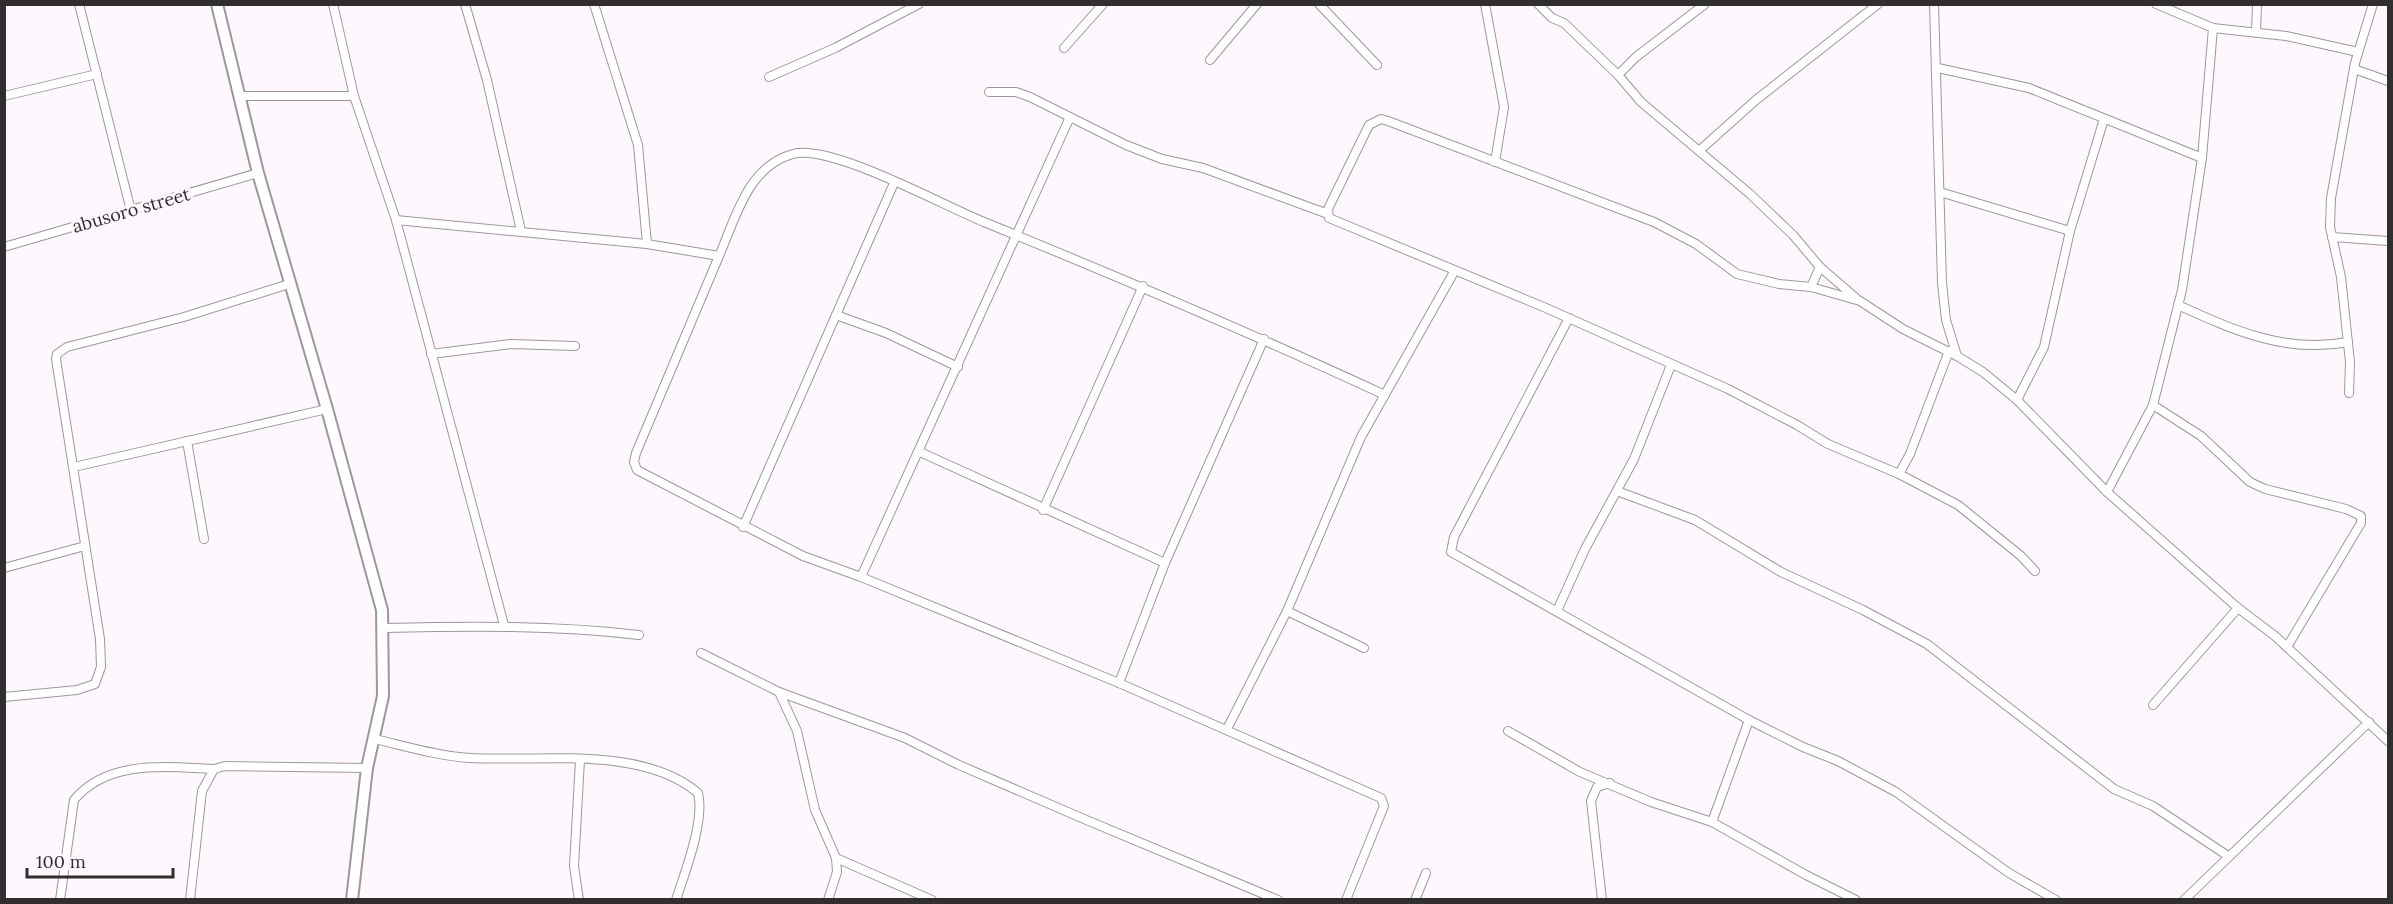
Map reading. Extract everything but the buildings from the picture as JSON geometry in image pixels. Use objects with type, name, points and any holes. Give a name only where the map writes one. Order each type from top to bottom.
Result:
[{"type":"street","points":[[79,4],[131,211]]},
{"type":"street","points":[[217,4],[258,173],[362,531],[384,628],[383,696],[367,768],[352,900]]},
{"type":"street","points":[[333,4],[354,96],[396,219],[504,626]]},
{"type":"street","points":[[465,4],[487,80],[521,231]]},
{"type":"street","points":[[594,4],[638,145],[647,244]]},
{"type":"street","points":[[769,77],[835,48],[919,4]]},
{"type":"street","points":[[1064,48],[1103,4]]},
{"type":"street","points":[[1210,60],[1257,4]]},
{"type":"street","points":[[1319,4],[1377,65]]},
{"type":"street","points":[[1485,4],[1504,107],[1495,162]]},
{"type":"street","points":[[1538,4],[1552,18],[1564,23],[1618,75],[1641,102],[1700,150],[1793,235],[1820,267],[1860,301],[1903,329],[1958,356],[2017,400],[2107,492],[2238,608],[2287,647],[2388,741]]},
{"type":"street","points":[[1618,75],[1636,57],[1705,4]]},
{"type":"street","points":[[1700,150],[1756,100],[1878,4]]},
{"type":"street","points":[[1934,4],[1938,68],[1944,302],[1946,320],[1958,356]]},
{"type":"street","points":[[2156,4],[2214,28],[2256,32],[2358,52]]},
{"type":"street","points":[[2256,32],[2257,4]]},
{"type":"street","points":[[2349,393],[2348,342],[2341,277],[2332,237],[2331,198],[2354,69],[2373,4]]},
{"type":"street","points":[[2107,492],[2153,405],[2178,305],[2202,158],[2214,28]]},
{"type":"street","points":[[1938,68],[2029,88],[2202,158]]},
{"type":"street","points":[[2354,69],[2388,81]]},
{"type":"street","points":[[4,96],[97,74]]},
{"type":"street","points":[[989,92],[1023,95],[1126,145],[1161,159],[1203,168],[1328,214]]},
{"type":"street","points":[[240,96],[354,96]]},
{"type":"street","points":[[861,577],[920,452],[1070,117]]},
{"type":"street","points":[[1860,301],[1811,288],[1779,284],[1737,274],[1696,244],[1654,222],[1381,119],[1372,121],[1328,209],[1329,218],[1569,318],[1738,394],[1797,424],[1828,444],[1899,474],[1958,505],[2021,556],[2035,571]]},
{"type":"street","points":[[2017,400],[2044,347],[2070,231],[2103,119]]},
{"type":"street","points":[[1346,900],[1384,806],[1381,798],[1119,683],[861,577],[803,556],[641,473],[634,462],[641,439],[747,192],[771,163],[795,153],[809,152],[843,160],[1143,286],[1385,395]]},
{"type":"street","name":"abusoro street","points":[[4,247],[258,173]]},
{"type":"street","points":[[743,527],[894,183]]},
{"type":"street","points":[[1940,192],[2070,231]]},
{"type":"street","points":[[396,219],[647,244],[719,256]]},
{"type":"street","points":[[2332,237],[2388,241]]},
{"type":"street","points":[[1811,288],[1820,267]]},
{"type":"street","points":[[1227,729],[1287,611],[1361,437],[1454,272]]},
{"type":"street","points":[[4,698],[77,690],[95,684],[98,679],[102,653],[56,359],[60,351],[184,317],[289,284]]},
{"type":"street","points":[[1043,510],[1143,286]]},
{"type":"street","points":[[2178,305],[2240,332],[2276,342],[2310,347],[2348,342]]},
{"type":"street","points":[[836,315],[886,333],[958,368]]},
{"type":"street","points":[[1569,318],[1454,537],[1451,552],[1749,720],[1803,747],[1838,761],[1896,792],[2008,873],[2056,900]]},
{"type":"street","points":[[1119,683],[1166,563],[1264,339]]},
{"type":"street","points":[[431,354],[511,344],[575,346]]},
{"type":"street","points":[[1899,474],[1910,454],[1948,351]]},
{"type":"street","points":[[1557,611],[1634,459],[1671,365]]},
{"type":"street","points":[[2153,405],[2201,436],[2250,482],[2265,489],[2346,509],[2361,516],[2361,523],[2287,647]]},
{"type":"street","points":[[74,467],[327,409]]},
{"type":"street","points":[[187,441],[204,539]]},
{"type":"street","points":[[920,452],[1043,510],[1166,563]]},
{"type":"street","points":[[1617,491],[1695,520],[1781,572],[1863,610],[1927,644],[2114,789],[2153,806],[2228,856]]},
{"type":"street","points":[[4,567],[85,546]]},
{"type":"street","points":[[2153,705],[2238,608]]},
{"type":"street","points":[[1287,611],[1364,648]]},
{"type":"street","points":[[384,628],[504,626],[586,629],[639,635]]},
{"type":"street","points":[[701,653],[779,692],[905,738],[959,765],[1278,900]]},
{"type":"street","points":[[779,692],[797,731],[815,810],[836,858],[837,872],[828,900]]},
{"type":"street","points":[[1712,822],[1749,720]]},
{"type":"street","points":[[2184,900],[2369,723]]},
{"type":"street","points":[[1508,731],[1580,772],[1651,802],[1712,822],[1806,875],[1856,900]]},
{"type":"street","points":[[375,739],[468,758],[580,760],[660,770],[683,781],[698,793],[700,805],[688,863],[676,900]]},
{"type":"street","points":[[579,900],[574,866],[580,760]]},
{"type":"street","points":[[60,900],[74,800],[83,789],[117,773],[146,766],[214,769],[225,766],[367,768]]},
{"type":"street","points":[[190,900],[202,791],[214,769]]},
{"type":"street","points":[[1602,900],[1591,801],[1597,787],[1610,783]]},
{"type":"street","points":[[836,858],[932,900]]},
{"type":"street","points":[[1415,900],[1426,873]]}]
